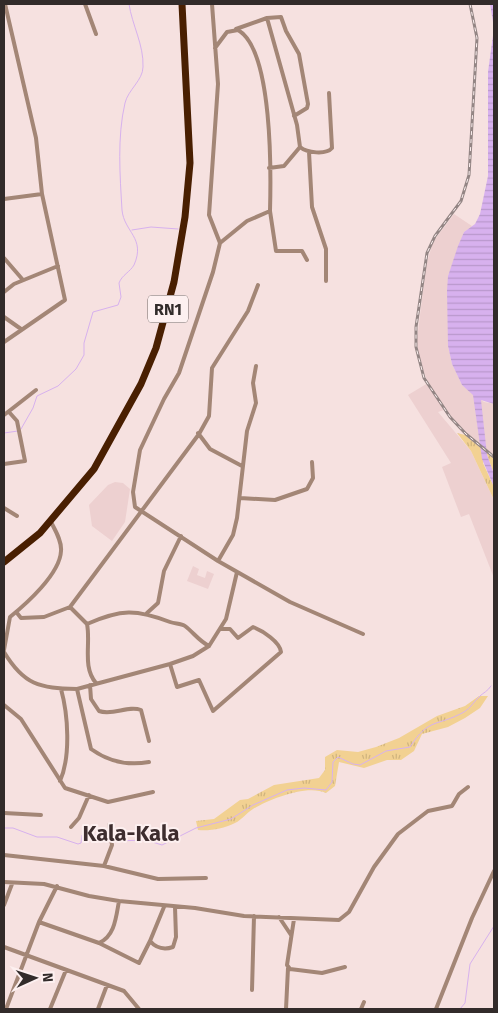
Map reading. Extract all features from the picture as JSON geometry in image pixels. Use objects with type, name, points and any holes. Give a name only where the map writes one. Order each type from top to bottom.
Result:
[{"type":"highway","name":"RN1","points":[[5,559],[40,533],[94,469],[124,417],[156,348],[167,312],[180,253],[190,162],[182,4]]},
{"type":"street","points":[[4,4],[36,138],[42,194],[64,302],[4,342]]},
{"type":"street","points":[[84,4],[96,34]]},
{"type":"street","points":[[212,4],[218,84],[209,206],[211,222],[220,243]]},
{"type":"street","points":[[215,48],[227,32],[267,18],[281,17],[286,31],[300,54],[308,104],[307,108],[294,116]]},
{"type":"street","points":[[267,18],[284,71],[300,138],[300,147],[284,166],[269,168]]},
{"type":"street","points":[[234,30],[242,32],[250,44],[263,73],[268,137],[270,211],[276,251],[302,251],[307,260]]},
{"type":"street","points":[[300,147],[309,152],[327,152],[332,148],[330,93]]},
{"type":"street","points":[[309,152],[312,207],[326,249],[326,281]]},
{"type":"street","points":[[4,194],[4,199],[42,194]]},
{"type":"street","points":[[270,211],[247,221],[220,243],[211,278],[179,372],[140,450],[133,492],[134,506],[140,512],[237,572],[290,602],[303,606],[363,634]]},
{"type":"street","points":[[4,258],[23,280]]},
{"type":"street","points":[[4,292],[23,280],[58,266]]},
{"type":"street","points":[[17,613],[21,618],[33,619],[70,607],[140,512],[209,416],[214,364],[242,322],[252,303],[258,285]]},
{"type":"street","points":[[4,316],[21,329]]},
{"type":"street","points":[[218,560],[233,535],[240,498],[248,425],[256,403],[253,383],[256,366]]},
{"type":"street","points":[[4,415],[36,390]]},
{"type":"street","points":[[4,464],[25,461],[17,421],[9,412]]},
{"type":"street","points":[[198,433],[210,450],[242,466]]},
{"type":"street","points":[[240,498],[275,500],[307,489],[313,478],[312,462]]},
{"type":"street","points":[[4,508],[17,516]]},
{"type":"street","points":[[50,521],[60,545],[59,559],[27,604],[10,617],[4,651],[23,677],[30,681],[62,689],[77,689],[193,656],[209,646],[221,630],[226,619],[237,572]]},
{"type":"street","points":[[147,613],[158,603],[164,571],[181,536]]},
{"type":"street","points":[[70,607],[87,624],[88,664],[90,677],[96,684]]},
{"type":"street","points":[[87,624],[113,613],[133,611],[147,613],[181,624],[197,639],[209,646]]},
{"type":"street","points":[[170,664],[178,687],[199,680],[213,711],[282,650],[263,632],[253,627],[238,638],[230,629],[221,630]]},
{"type":"street","points":[[90,685],[91,699],[99,711],[111,713],[135,708],[141,710],[149,741]]},
{"type":"street","points":[[60,781],[65,766],[67,717],[62,689]]},
{"type":"street","points":[[77,689],[91,749],[103,758],[132,765],[149,762]]},
{"type":"street","points":[[4,705],[21,720],[60,781],[68,790],[108,802],[153,792]]},
{"type":"street","points":[[4,882],[57,886],[89,896],[119,902],[164,907],[195,908],[294,919],[343,919],[358,898],[378,860],[398,834],[428,811],[452,806],[459,794],[468,787]]},
{"type":"street","points":[[71,827],[79,818],[89,795]]},
{"type":"street","points":[[4,813],[41,815]]},
{"type":"street","points":[[104,866],[112,845],[109,825]]},
{"type":"street","points":[[4,856],[104,866],[158,879],[206,878]]},
{"type":"street","points":[[436,1009],[482,895],[494,871]]},
{"type":"street","points":[[4,905],[12,884]]},
{"type":"street","points":[[6,1009],[39,922],[57,886]]},
{"type":"street","points":[[99,943],[106,939],[113,930],[119,902]]},
{"type":"street","points":[[39,922],[99,943],[139,962],[164,907]]},
{"type":"street","points":[[150,940],[158,947],[173,947],[176,937],[175,907]]},
{"type":"street","points":[[252,990],[254,916]]},
{"type":"street","points":[[279,917],[291,935]]},
{"type":"street","points":[[286,1009],[288,968],[294,919]]},
{"type":"street","points":[[4,947],[124,991],[139,1009]]},
{"type":"street","points":[[288,968],[322,973],[346,967]]},
{"type":"street","points":[[50,1009],[66,970]]},
{"type":"street","points":[[98,1009],[107,986]]},
{"type":"street","points":[[361,1009],[364,1002]]},
{"type":"shaded area","points":[[490,4],[494,4],[494,28]]},
{"type":"shaded area","points":[[494,28],[494,404],[481,400],[487,455],[494,474],[494,487],[482,459],[473,395],[462,385],[452,364],[448,346],[447,291],[448,276],[464,232],[475,224],[480,214],[488,176],[488,72]]},
{"type":"shaded area","points":[[454,214],[472,226],[464,232],[448,276],[448,346],[452,364],[462,385],[484,402],[494,404],[494,459],[459,429],[444,410],[438,412],[471,451],[494,500],[494,578],[469,514],[461,517],[442,467],[451,463],[408,395],[428,383],[419,358],[417,340],[426,266],[433,242]]},
{"type":"shaded area","points":[[115,482],[123,483],[130,489],[125,522],[112,541],[92,526],[89,505],[108,485]]},
{"type":"shaded area","points":[[193,566],[199,569],[197,575],[205,578],[207,571],[214,574],[208,589],[187,581]]},
{"type":"green space","points":[[457,433],[465,435],[494,459],[494,474],[487,455],[483,463],[494,487],[494,500],[471,451]]},
{"type":"green space","points":[[479,696],[488,696],[480,708],[448,727],[422,734],[414,751],[401,760],[387,760],[364,768],[339,762],[335,786],[326,793],[309,790],[299,791],[260,805],[230,825],[217,829],[198,830],[196,821],[214,819],[240,800],[248,799],[274,785],[319,778],[325,770],[325,757],[337,750],[358,752],[376,747],[399,738],[437,716],[465,706]]},
{"type":"waterway","points":[[21,429],[33,408],[37,396],[58,386],[76,369],[84,355],[84,343],[93,312],[118,305],[121,297],[119,283],[134,265],[137,256],[136,242],[126,224],[122,210],[120,170],[122,116],[127,98],[141,76],[143,67],[142,51],[129,4]]},
{"type":"waterway","points":[[132,230],[151,227],[178,229]]},
{"type":"waterway","points":[[4,433],[18,431]]},
{"type":"waterway","points":[[116,841],[146,840],[162,845],[196,828],[231,819],[253,805],[287,790],[304,788],[326,790],[332,782],[333,762],[338,757],[360,765],[386,751],[410,747],[428,727],[455,717],[469,709],[491,686]]},
{"type":"waterway","points":[[4,828],[13,828],[37,837],[57,837],[78,844],[81,843],[82,835],[87,833],[110,838]]},
{"type":"waterway","points":[[460,1009],[465,1003],[470,964],[494,926]]},
{"type":"railway","points":[[470,4],[477,38],[469,175],[461,201],[435,236],[427,253],[416,327],[416,347],[424,378],[450,417],[466,434],[494,457]]},
{"type":"district","name":"Kala-Kala","points":[[131,833]]}]
